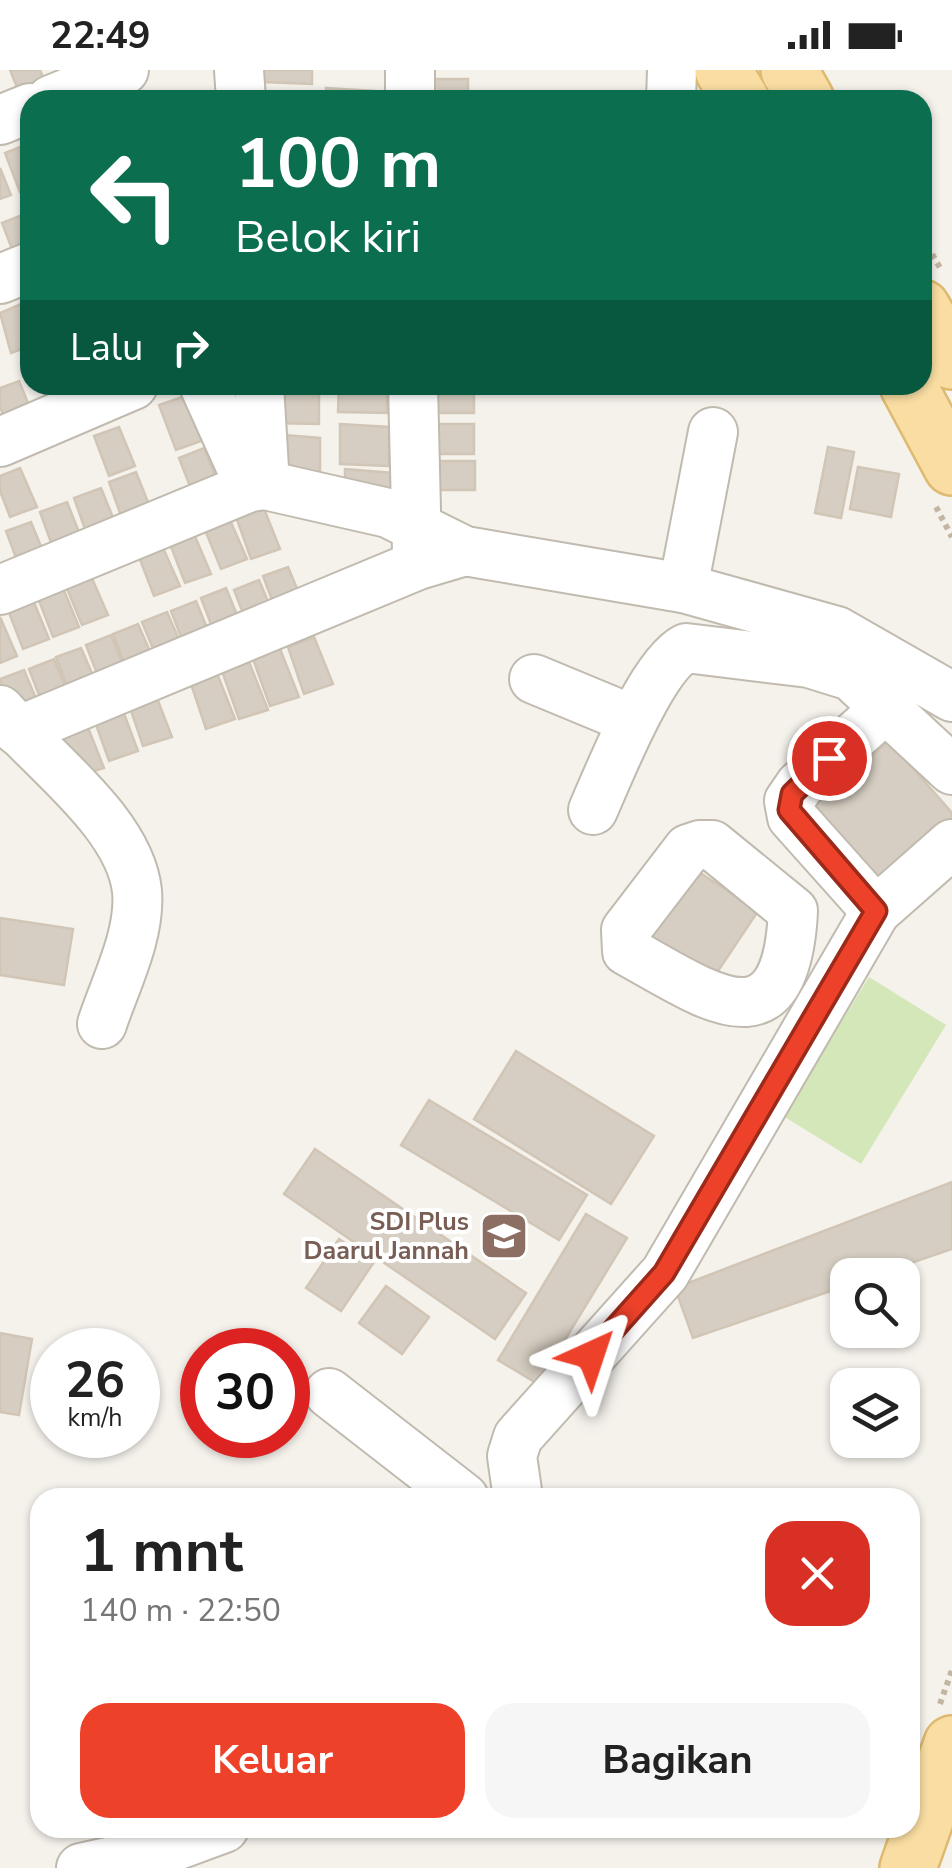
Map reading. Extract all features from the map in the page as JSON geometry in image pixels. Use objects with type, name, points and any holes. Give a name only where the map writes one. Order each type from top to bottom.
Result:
[{"type":"main road","points":[[932,326],[952,361]]},
{"type":"main road","points":[[913,395],[952,467]]},
{"type":"main road","points":[[920,1834],[952,1744]]},
{"type":"main road","points":[[908,1868],[919,1838]]},
{"type":"street","points":[[70,90],[124,70]]},
{"type":"street","points":[[0,442],[110,395]]},
{"type":"street","points":[[209,395],[257,486]]},
{"type":"street","points":[[257,486],[259,395]]},
{"type":"street","points":[[413,395],[416,544]]},
{"type":"street","points":[[683,588],[714,432]]},
{"type":"street","points":[[0,590],[257,486],[416,544],[683,588],[837,630],[952,697]]},
{"type":"street","points":[[102,1024],[133,932],[137,892],[133,874],[126,855],[99,815],[9,720],[416,544]]},
{"type":"street","points":[[593,810],[633,720],[672,658],[696,647],[835,670],[868,688],[952,770]]},
{"type":"street","points":[[534,679],[633,720]]},
{"type":"street","points":[[876,911],[792,818],[789,801],[800,785],[888,706]]},
{"type":"street","points":[[517,1488],[512,1456],[518,1437],[664,1273],[794,1001],[876,911],[952,844]]},
{"type":"street","points":[[329,1393],[451,1488]]},
{"type":"street","points":[[81,1868],[170,1858],[206,1838]]},
{"type":"path","points":[[932,254],[952,288]]},
{"type":"green space","points":[[869,977],[946,1025],[861,1164],[783,1116]]},
{"type":"building","points":[[10,70],[40,70],[48,90],[20,90],[20,95]]},
{"type":"building","points":[[263,70],[312,70],[312,84],[263,82]]},
{"type":"building","points":[[417,79],[468,79],[468,90],[417,90]]},
{"type":"building","points":[[20,147],[20,192],[5,153]]},
{"type":"building","points":[[0,168],[11,195],[0,199]]},
{"type":"building","points":[[20,216],[20,261],[17,262],[2,223]]},
{"type":"building","points":[[20,304],[20,350],[11,353],[0,313]]},
{"type":"building","points":[[19,381],[20,395],[25,395],[35,420],[9,429],[0,407],[0,388]]},
{"type":"building","points":[[188,395],[204,440],[176,450],[159,405]]},
{"type":"building","points":[[270,395],[319,395],[319,424],[270,423]]},
{"type":"building","points":[[339,395],[387,395],[387,413],[338,412]]},
{"type":"building","points":[[423,395],[474,395],[474,413],[423,413]]},
{"type":"building","points":[[340,424],[389,427],[389,466],[340,464]]},
{"type":"building","points":[[423,424],[474,424],[474,454],[423,454]]},
{"type":"building","points":[[119,427],[135,466],[109,476],[94,436]]},
{"type":"building","points":[[272,434],[320,438],[320,476],[271,475]]},
{"type":"building","points":[[828,447],[854,452],[841,518],[815,513]]},
{"type":"building","points":[[204,448],[220,487],[194,497],[179,458]]},
{"type":"building","points":[[425,461],[475,461],[475,490],[425,490]]},
{"type":"building","points":[[858,467],[899,474],[891,517],[850,509]]},
{"type":"building","points":[[20,468],[37,507],[10,517],[0,491],[0,476]]},
{"type":"building","points":[[345,469],[393,473],[394,492],[345,491]]},
{"type":"building","points":[[136,472],[155,520],[126,530],[109,482]]},
{"type":"building","points":[[101,488],[120,535],[91,546],[74,498]]},
{"type":"building","points":[[261,501],[280,549],[251,559],[234,511]]},
{"type":"building","points":[[67,502],[86,550],[57,559],[40,512]]},
{"type":"building","points":[[230,520],[247,559],[221,569],[205,530]]},
{"type":"building","points":[[31,522],[47,561],[21,571],[6,531]]},
{"type":"building","points":[[194,534],[211,574],[185,583],[170,544]]},
{"type":"building","points":[[163,548],[180,586],[154,596],[139,557]]},
{"type":"building","points":[[288,567],[301,598],[275,608],[263,576]]},
{"type":"building","points":[[91,576],[108,615],[82,625],[66,586]]},
{"type":"building","points":[[259,580],[272,611],[246,621],[234,590]]},
{"type":"building","points":[[63,588],[79,627],[53,637],[38,598]]},
{"type":"building","points":[[226,588],[242,627],[216,637],[201,598]]},
{"type":"building","points":[[33,600],[49,639],[23,649],[8,610]]},
{"type":"building","points":[[196,601],[212,640],[186,650],[171,611]]},
{"type":"building","points":[[167,612],[184,651],[158,661],[142,622]]},
{"type":"building","points":[[0,617],[17,656],[0,663]]},
{"type":"building","points":[[138,624],[155,663],[128,673],[113,634]]},
{"type":"building","points":[[111,635],[127,675],[101,684],[86,645]]},
{"type":"building","points":[[314,637],[333,684],[304,694],[288,647]]},
{"type":"building","points":[[81,648],[98,687],[71,697],[56,657]]},
{"type":"building","points":[[280,649],[299,697],[270,706],[253,659]]},
{"type":"building","points":[[54,659],[70,698],[44,708],[29,669]]},
{"type":"building","points":[[249,662],[268,710],[239,719],[222,671]]},
{"type":"building","points":[[24,670],[40,708],[14,718],[0,679]]},
{"type":"building","points":[[216,671],[235,719],[206,729],[190,681]]},
{"type":"building","points":[[153,688],[172,737],[143,746],[127,699]]},
{"type":"building","points":[[120,703],[138,751],[109,761],[92,713]]},
{"type":"building","points":[[85,720],[104,768],[75,777],[58,730]]},
{"type":"building","points":[[889,741],[952,813],[952,836],[880,898],[806,812]]},
{"type":"building","points":[[696,870],[758,911],[712,980],[650,939]]},
{"type":"building","points":[[0,918],[73,929],[64,985],[0,975]]},
{"type":"building","points":[[516,1051],[654,1136],[611,1204],[474,1119]]},
{"type":"building","points":[[429,1100],[587,1195],[559,1240],[401,1145]]},
{"type":"building","points":[[315,1149],[526,1293],[495,1339],[284,1194]]},
{"type":"building","points":[[952,1182],[952,1249],[920,1260],[830,1258],[830,1291],[693,1338],[675,1288]]},
{"type":"building","points":[[586,1214],[627,1238],[538,1384],[498,1360]]},
{"type":"building","points":[[339,1239],[374,1262],[341,1311],[306,1288]]},
{"type":"building","points":[[386,1286],[429,1317],[402,1354],[359,1323]]},
{"type":"building","points":[[0,1333],[30,1339],[19,1415],[0,1412]]},
{"type":"place","name":"SDI Plus Daarul Jannah","points":[[504,1236]]},
{"type":"route","points":[[591,1355],[664,1273],[876,911],[789,810],[792,794],[829,758]]}]
